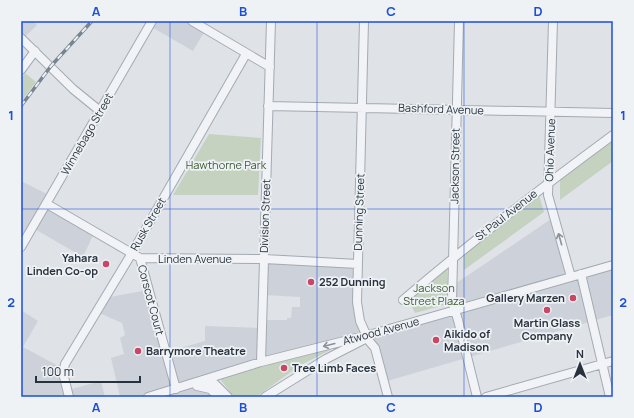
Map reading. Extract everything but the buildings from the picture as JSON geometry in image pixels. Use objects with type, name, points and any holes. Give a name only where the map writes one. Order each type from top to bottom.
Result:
[{"type":"street","name":"Winnebago Street","points":[[21,247],[152,21]]},
{"type":"street","points":[[192,21],[270,67]]},
{"type":"street","name":"Division Street","points":[[261,362],[271,21]]},
{"type":"street","name":"Dunning Street","points":[[364,21],[358,312],[375,348],[388,397]]},
{"type":"street","name":"Jackson Street","points":[[459,21],[452,301],[477,397]]},
{"type":"street","name":"Ohio Avenue","points":[[554,21],[548,195],[571,277]]},
{"type":"street","points":[[21,38],[73,89],[100,111]]},
{"type":"street","points":[[21,70],[35,52]]},
{"type":"street","name":"Rusk Street","points":[[69,397],[63,373],[66,364],[132,253],[246,54]]},
{"type":"street","name":"Bashford Avenue","points":[[268,106],[362,106],[613,114]]},
{"type":"street","name":"St Paul Avenue","points":[[403,300],[549,182],[613,135]]},
{"type":"street","points":[[47,204],[140,258]]},
{"type":"street","name":"Linden Avenue","points":[[140,258],[264,260],[358,264]]},
{"type":"street","name":"Corscot Court","points":[[140,258],[176,389]]},
{"type":"street","name":"Atwood Avenue","points":[[148,397],[261,362],[369,336],[454,310],[613,265]]},
{"type":"street","points":[[580,274],[610,397]]},
{"type":"street","points":[[265,397],[326,359],[369,336]]},
{"type":"street","points":[[486,397],[613,361]]},
{"type":"street","points":[[193,384],[210,389],[219,397]]},
{"type":"street","points":[[193,384],[215,384],[228,397]]},
{"type":"shaded area","points":[[21,21],[33,21],[37,25],[23,39],[21,38]]},
{"type":"shaded area","points":[[141,21],[207,21],[206,29],[193,51]]},
{"type":"shaded area","points":[[21,181],[51,196],[47,203],[95,231],[83,257],[33,228],[21,247]]},
{"type":"shaded area","points":[[554,217],[571,276],[613,265],[613,315],[384,382],[369,341],[372,334],[454,310],[455,284]]},
{"type":"shaded area","points":[[264,259],[358,264],[357,302],[367,336],[191,385],[219,397],[120,397],[111,358],[124,354],[120,338],[125,335],[122,323],[97,312],[104,298],[148,290],[166,352],[205,341],[205,326],[262,328],[263,320],[287,320],[287,318],[291,318],[292,307],[300,307],[300,297],[263,295]]},
{"type":"shaded area","points":[[21,310],[38,321],[23,347],[64,369],[68,390],[101,381],[105,397],[21,397]]},
{"type":"green space","points":[[25,73],[36,82],[21,102],[21,79]]},
{"type":"green space","name":"Hawthorne Park","points":[[209,134],[261,138],[258,195],[173,195]]},
{"type":"green space","points":[[613,141],[613,161],[560,200],[560,179]]},
{"type":"green space","points":[[539,195],[544,212],[464,270],[464,256],[481,237]]},
{"type":"green space","name":"Jackson Street Plaza","points":[[447,267],[448,304],[415,313],[411,305],[416,292]]},
{"type":"green space","points":[[338,346],[299,366],[256,397],[234,397],[220,379]]},
{"type":"railway","points":[[21,106],[51,66],[92,21]]},
{"type":"place","name":"Yahara Linden Co-op","points":[[106,264]]},
{"type":"place","name":"252 Dunning","points":[[311,282]]},
{"type":"place","name":"Gallery Marzen","points":[[573,298]]},
{"type":"place","name":"Martin Glass Company","points":[[547,310]]},
{"type":"place","name":"Aikido of Madison","points":[[436,340]]},
{"type":"place","name":"Barrymore Theatre","points":[[138,351]]},
{"type":"place","name":"Tree Limb Faces","points":[[284,368]]}]
